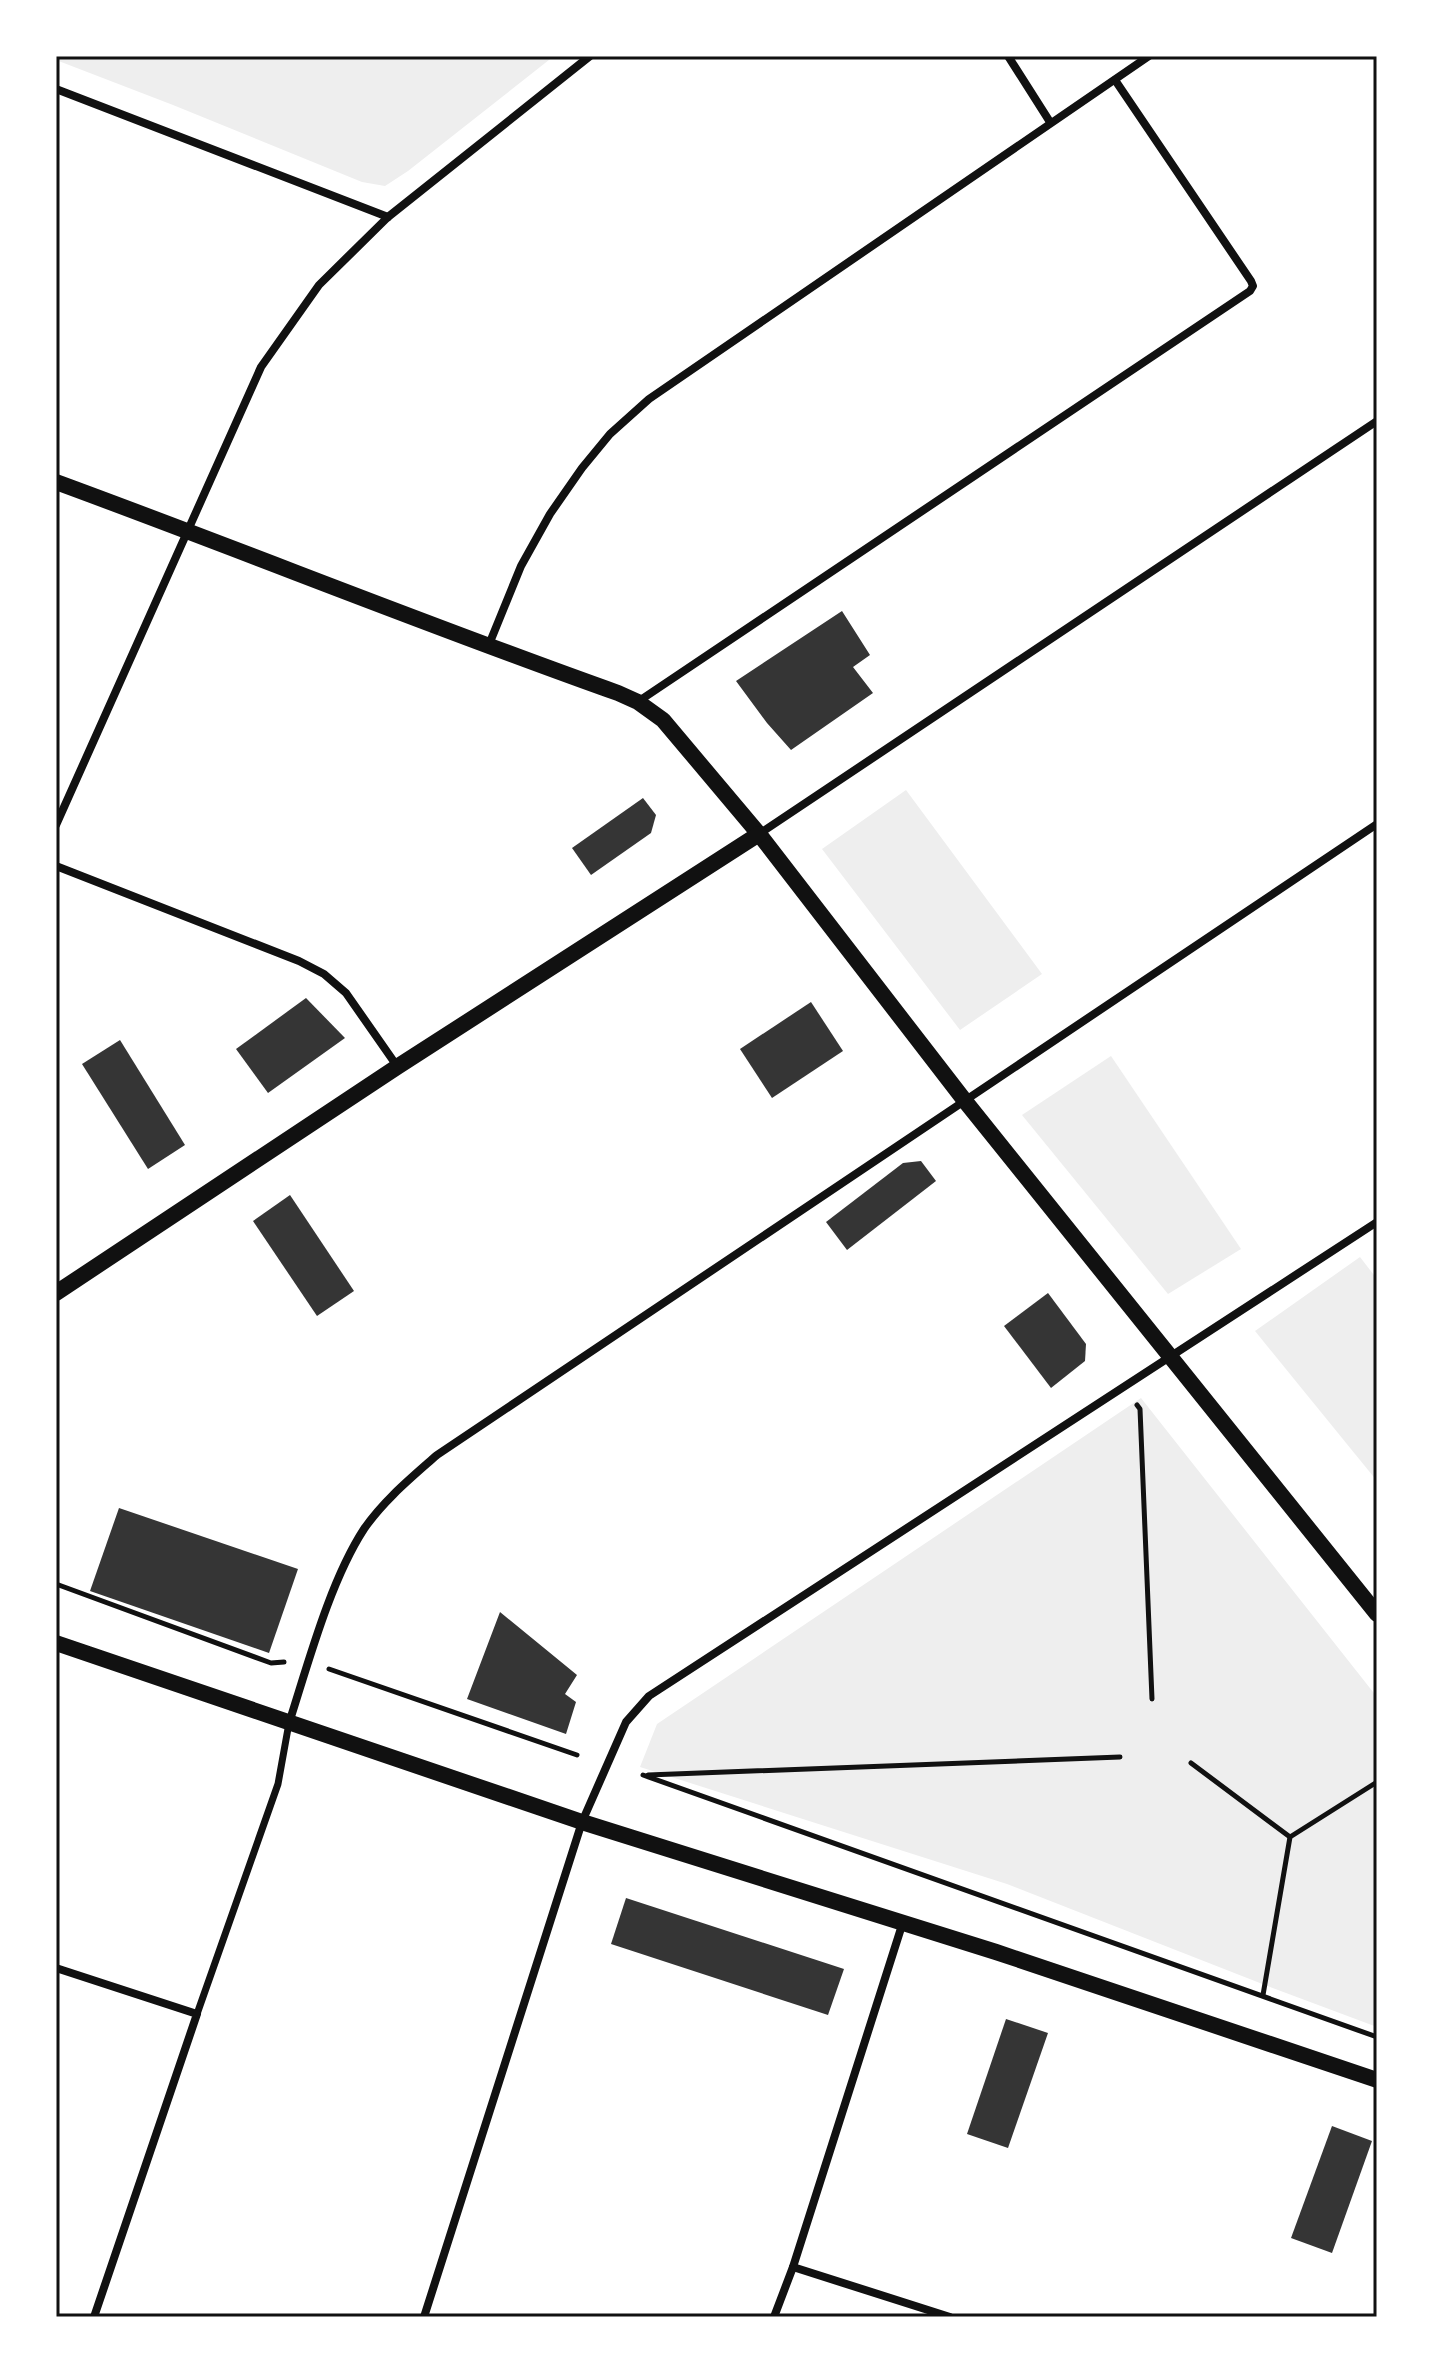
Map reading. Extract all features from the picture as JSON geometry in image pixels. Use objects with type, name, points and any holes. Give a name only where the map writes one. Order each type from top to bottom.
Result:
[{"type":"main road","points":[[56,482],[488,647],[618,693],[638,702],[663,720],[759,834],[965,1101],[1377,1614]]},
{"type":"main road","points":[[56,1293],[397,1067],[759,834]]},
{"type":"main road","points":[[56,1643],[582,1822],[903,1922],[1377,2080]]},
{"type":"street","points":[[56,825],[261,367],[319,285],[388,217],[590,56]]},
{"type":"street","points":[[1008,56],[1050,122]]},
{"type":"street","points":[[488,647],[521,566],[550,514],[610,434],[649,399],[1149,56]]},
{"type":"street","points":[[638,702],[1250,291],[1253,286],[1251,281],[1115,80]]},
{"type":"street","points":[[56,89],[388,217]]},
{"type":"street","points":[[759,834],[1377,421]]},
{"type":"street","points":[[94,2317],[278,1784],[289,1723],[336,1584],[364,1530],[393,1494],[437,1455],[1377,824]]},
{"type":"street","points":[[56,866],[299,961],[324,974],[346,993],[397,1067]]},
{"type":"street","points":[[424,2317],[582,1822],[626,1722],[649,1696],[1377,1222]]},
{"type":"street","points":[[774,2317],[793,2267],[903,1922]]},
{"type":"street","points":[[56,1968],[197,2014]]},
{"type":"street","points":[[793,2267],[950,2317]]},
{"type":"path","points":[[1140,1409],[1152,1699]]},
{"type":"path","points":[[1120,1757],[643,1775],[1377,2037]]},
{"type":"path","points":[[1191,1763],[1290,1837]]},
{"type":"path","points":[[1263,1995],[1290,1837],[1377,1782]]},
{"type":"shaded area","points":[[56,56],[554,56],[385,186],[362,182],[56,60]]},
{"type":"shaded area","points":[[906,790],[1042,974],[960,1030],[822,849]]},
{"type":"shaded area","points":[[1111,1056],[1241,1249],[1168,1294],[1022,1115]]},
{"type":"shaded area","points":[[1360,1257],[1377,1279],[1377,1481],[1255,1331]]},
{"type":"shaded area","points":[[1141,1398],[1377,1697],[1377,2027],[1007,1884],[640,1767],[657,1724]]},
{"type":"building","points":[[842,611],[870,655],[853,667],[873,693],[791,750],[736,681]]},
{"type":"building","points":[[643,798],[656,815],[651,833],[591,875],[572,848]]},
{"type":"building","points":[[306,998],[345,1038],[268,1093],[236,1049]]},
{"type":"building","points":[[811,1002],[843,1051],[772,1098],[740,1049]]},
{"type":"building","points":[[120,1040],[185,1145],[148,1169],[82,1064]]},
{"type":"building","points":[[921,1161],[936,1181],[847,1250],[826,1222],[903,1163]]},
{"type":"building","points":[[290,1195],[354,1291],[317,1316],[253,1221]]},
{"type":"building","points":[[1048,1293],[1086,1344],[1085,1361],[1051,1388],[1004,1326]]},
{"type":"building","points":[[119,1508],[298,1569],[269,1653],[90,1591]]},
{"type":"building","points":[[500,1612],[577,1675],[565,1694],[576,1702],[566,1734],[467,1699]]},
{"type":"building","points":[[626,1898],[844,1969],[828,2015],[611,1944]]},
{"type":"building","points":[[1006,2019],[1048,2033],[1008,2148],[967,2134]]},
{"type":"building","points":[[1332,2126],[1372,2141],[1332,2253],[1291,2238]]}]
